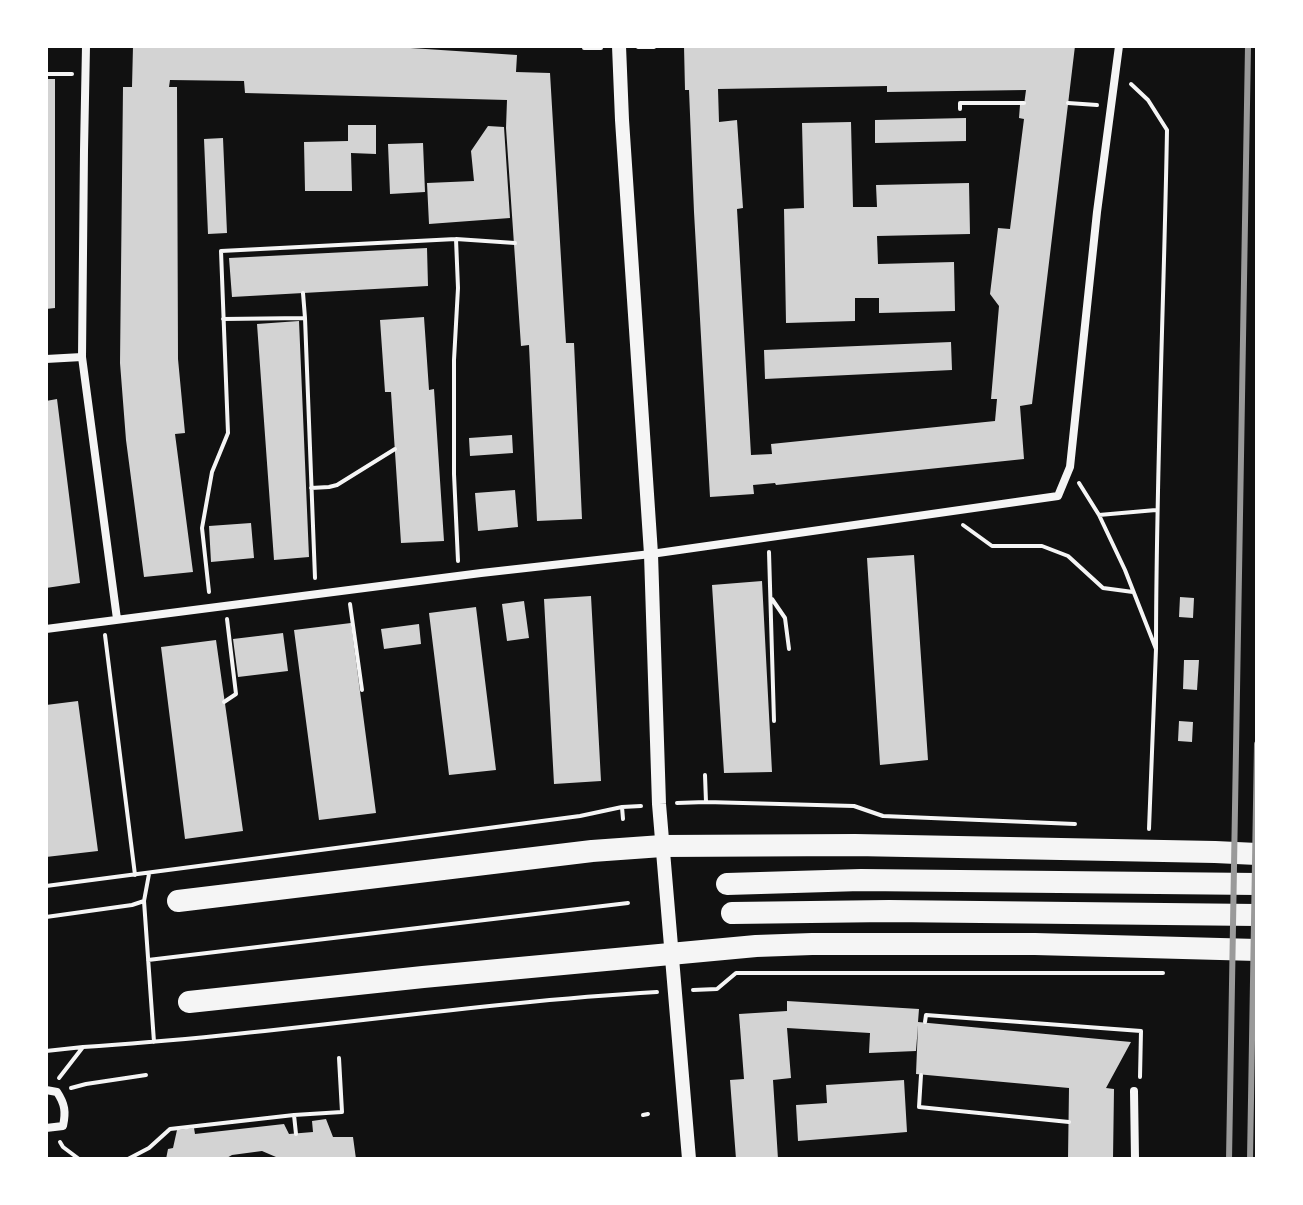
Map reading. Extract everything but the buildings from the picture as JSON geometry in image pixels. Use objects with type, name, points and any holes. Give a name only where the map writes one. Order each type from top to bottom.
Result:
[{"type":"highway","points":[[178,901],[592,851],[662,846],[886,845],[1257,854]]},
{"type":"highway","points":[[727,884],[861,880],[1257,884]]},
{"type":"highway","points":[[732,913],[889,911],[1257,915]]},
{"type":"highway","points":[[189,1002],[670,953],[812,944],[1035,944],[1257,950]]},
{"type":"street","points":[[86,46],[82,357],[117,619]]},
{"type":"street","points":[[619,46],[651,554],[659,804],[689,1159]]},
{"type":"street","points":[[46,629],[651,554],[1058,496],[1070,467],[1119,46]]},
{"type":"street","points":[[46,359],[82,357]]},
{"type":"street","points":[[46,1128],[63,1126],[65,1114],[63,1102],[51,1091]]},
{"type":"street","points":[[1134,1091],[1135,1159]]},
{"type":"path","points":[[46,74],[86,74]]},
{"type":"path","points":[[1115,76],[1128,81],[1148,100],[1167,130],[1149,829]]},
{"type":"path","points":[[960,109],[960,103],[1024,103]]},
{"type":"path","points":[[1068,103],[1111,105]]},
{"type":"path","points":[[456,239],[458,288],[454,360],[454,474],[459,576]]},
{"type":"path","points":[[211,607],[202,528],[212,472],[228,433],[221,251],[456,239],[515,243]]},
{"type":"path","points":[[303,293],[316,594]]},
{"type":"path","points":[[223,319],[305,318]]},
{"type":"path","points":[[311,488],[337,485],[395,449]]},
{"type":"path","points":[[1070,467],[1099,515],[1156,649]]},
{"type":"path","points":[[1099,515],[1156,510]]},
{"type":"path","points":[[965,526],[992,546],[1042,546],[1068,556],[1103,588],[1134,592]]},
{"type":"path","points":[[769,537],[774,721]]},
{"type":"path","points":[[348,590],[362,690]]},
{"type":"path","points":[[770,597],[785,618],[789,649]]},
{"type":"path","points":[[224,702],[236,694],[225,606]]},
{"type":"path","points":[[103,621],[135,875]]},
{"type":"path","points":[[705,775],[706,802],[854,806],[883,816],[1080,824]]},
{"type":"path","points":[[46,886],[580,816],[622,807],[623,819]]},
{"type":"path","points":[[149,873],[144,901],[154,1042]]},
{"type":"path","points":[[46,917],[144,901]]},
{"type":"path","points":[[148,960],[628,903]]},
{"type":"path","points":[[717,989],[736,973],[1169,973]]},
{"type":"path","points":[[46,1051],[545,1000],[633,994]]},
{"type":"path","points":[[925,1022],[926,1015],[1141,1031],[1140,1086],[1134,1091]]},
{"type":"path","points":[[51,1091],[83,1047]]},
{"type":"path","points":[[128,1159],[149,1148],[170,1129],[342,1112],[339,1058]]},
{"type":"path","points":[[51,1091],[146,1075]]},
{"type":"path","points":[[921,1075],[919,1107],[1069,1122]]},
{"type":"path","points":[[294,1115],[296,1134]]},
{"type":"railway","points":[[1229,1159],[1248,46]]},
{"type":"railway","points":[[1250,1159],[1257,744]]}]
